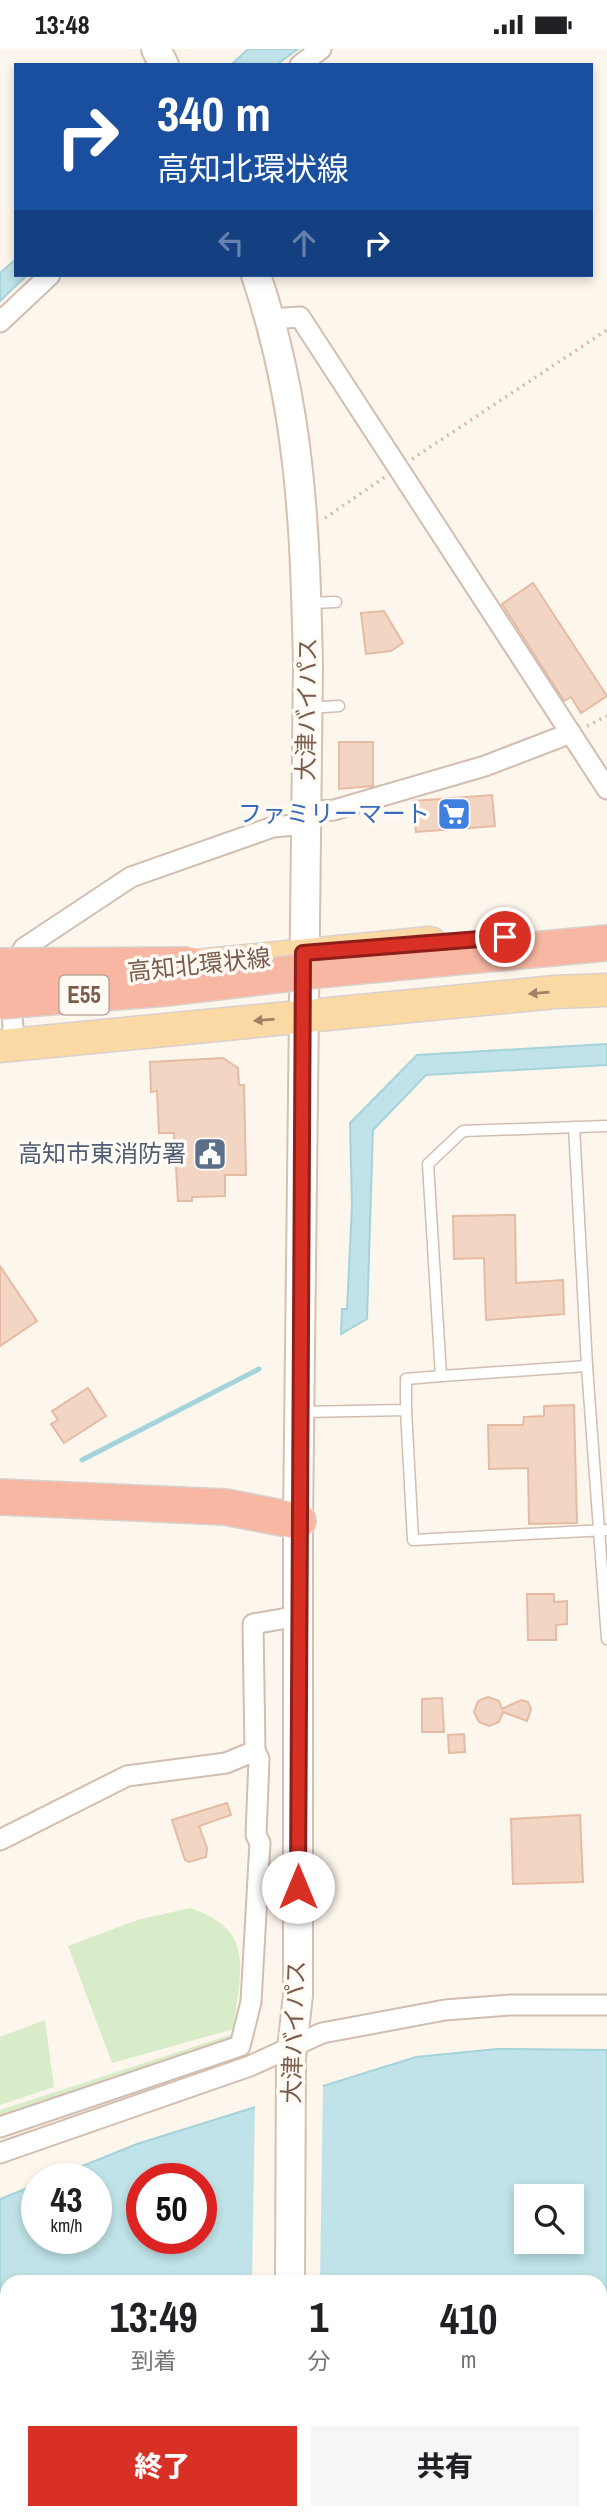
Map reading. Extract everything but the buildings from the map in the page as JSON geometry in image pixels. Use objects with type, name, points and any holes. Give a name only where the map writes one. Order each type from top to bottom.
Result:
[{"type":"highway","name":"E55","points":[[0,1001],[167,988],[316,961],[607,943]]},
{"type":"highway","points":[[0,966],[316,961]]},
{"type":"highway","points":[[5,1035],[167,988]]},
{"type":"highway","points":[[0,1497],[225,1507],[298,1521]]},
{"type":"highway","points":[[0,1515],[225,1526],[298,1521]]},
{"type":"main road","name":"大津バイパス","points":[[257,277],[270,319],[294,431],[306,530],[308,708],[305,818],[316,961],[303,1017],[298,1521],[298,1994],[292,2052],[290,2275]]},
{"type":"main road","name":"高知北環状線","points":[[0,986],[316,961],[607,930]]},
{"type":"main road","points":[[5,1035],[303,1017],[607,989]]},
{"type":"street","points":[[303,63],[321,49]]},
{"type":"street","points":[[0,322],[48,277]]},
{"type":"street","points":[[270,319],[300,317],[607,789]]},
{"type":"street","points":[[5,1035],[12,1012],[0,986],[24,948],[131,877],[273,827],[535,750],[571,733]]},
{"type":"street","points":[[0,2127],[240,2046],[251,2002],[260,1843],[256,1835],[259,1759],[255,1751],[253,1624],[299,1616]]},
{"type":"street","points":[[0,1840],[127,1776],[226,1763],[255,1751]]},
{"type":"street","points":[[0,2153],[292,2052],[322,2033],[445,2010],[510,2005],[607,2005]]},
{"type":"lane","points":[[307,603],[337,602]]},
{"type":"lane","points":[[308,708],[339,706]]},
{"type":"lane","points":[[441,1376],[428,1164],[463,1131],[607,1126]]},
{"type":"lane","points":[[574,1127],[587,1366],[603,1530],[607,1639]]},
{"type":"lane","points":[[587,1366],[406,1379],[413,1540],[603,1530]]},
{"type":"lane","points":[[299,1412],[406,1410]]},
{"type":"path","points":[[306,530],[607,330]]},
{"type":"green space","points":[[190,1908],[212,1917],[226,1928],[235,1941],[240,1971],[234,2029],[112,2063],[68,1946],[137,1920]]},
{"type":"green space","points":[[45,2020],[54,2087],[0,2105],[0,2037]]},
{"type":"green space","points":[[233,2034],[234,2041],[0,2119],[0,2110]]},
{"type":"water","points":[[248,49],[298,49],[279,63],[233,63]]},
{"type":"water","points":[[14,261],[14,277],[25,277],[0,301],[0,273]]},
{"type":"water","points":[[607,1044],[607,1065],[426,1075],[373,1130],[367,1319],[341,1334],[342,1309],[347,1309],[352,1205],[350,1123],[417,1055]]},
{"type":"water","points":[[497,2049],[607,2050],[607,2275],[0,2275],[0,2199],[21,2190],[21,2254],[112,2254],[112,2163],[90,2163],[137,2144],[416,2057]]},
{"type":"pier","points":[[323,2082],[320,2275],[252,2275],[255,2103]]},
{"type":"waterway","points":[[82,1460],[259,1369]]},
{"type":"place","name":"ファミリーマート","points":[[454,814]]},
{"type":"place","name":"高知市東消防署","points":[[210,1154]]},
{"type":"route","points":[[298,1887],[303,953],[505,937]]}]
